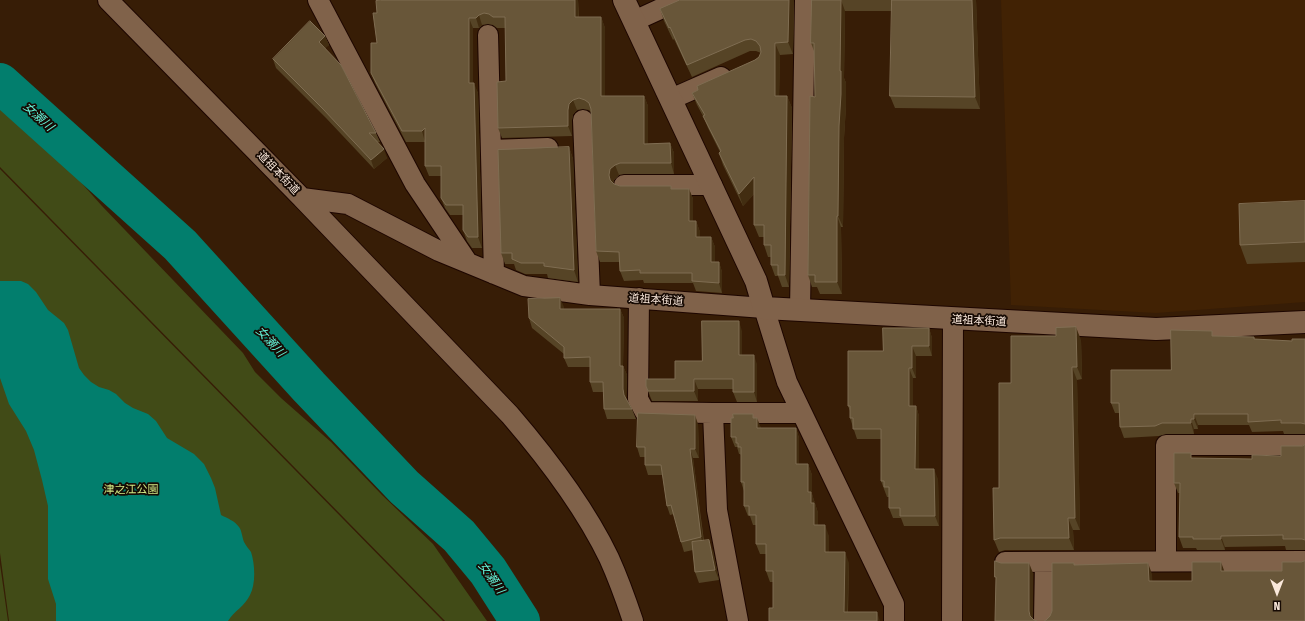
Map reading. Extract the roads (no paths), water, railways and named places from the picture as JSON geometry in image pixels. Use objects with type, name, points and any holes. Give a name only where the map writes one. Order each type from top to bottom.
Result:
[{"type":"street","name":"道祖本街道","points":[[108,0],[302,198],[348,204],[439,251],[524,286],[590,295],[764,308],[1156,329],[1305,322]]},
{"type":"street","points":[[318,0],[415,184],[468,263]]},
{"type":"street","points":[[624,0],[756,281],[787,382],[894,604],[894,621]]},
{"type":"street","points":[[634,21],[680,0]]},
{"type":"street","points":[[800,310],[805,0]]},
{"type":"street","points":[[488,36],[494,274]]},
{"type":"street","points":[[671,99],[741,68]]},
{"type":"street","points":[[583,120],[590,295]]},
{"type":"street","points":[[491,150],[584,147]]},
{"type":"street","points":[[624,185],[712,185]]},
{"type":"street","points":[[302,198],[504,409],[534,443],[558,475],[591,525],[609,559],[634,621]]},
{"type":"street","points":[[639,298],[638,399],[645,412],[801,413]]},
{"type":"street","points":[[952,621],[953,319]]},
{"type":"street","points":[[714,413],[717,510],[738,621]]},
{"type":"street","points":[[1166,561],[1166,445],[1305,445]]},
{"type":"street","points":[[1005,562],[1305,561]]},
{"type":"street","points":[[1044,562],[1044,621]]},
{"type":"water","points":[[0,281],[21,281],[28,284],[36,292],[48,310],[64,323],[68,330],[79,368],[84,375],[99,387],[116,394],[125,403],[133,408],[148,414],[156,421],[167,438],[194,454],[204,464],[215,488],[221,515],[233,521],[239,527],[244,542],[251,552],[253,562],[254,580],[250,595],[228,621],[56,621],[56,604],[48,579],[48,506],[34,450],[26,431],[9,404],[0,378]]},
{"type":"waterway","name":"女瀬川","points":[[0,83],[180,245],[309,387],[404,487],[459,536],[488,571],[520,621]]},
{"type":"park label","name":"津之江公園","points":[[131,490]]}]
